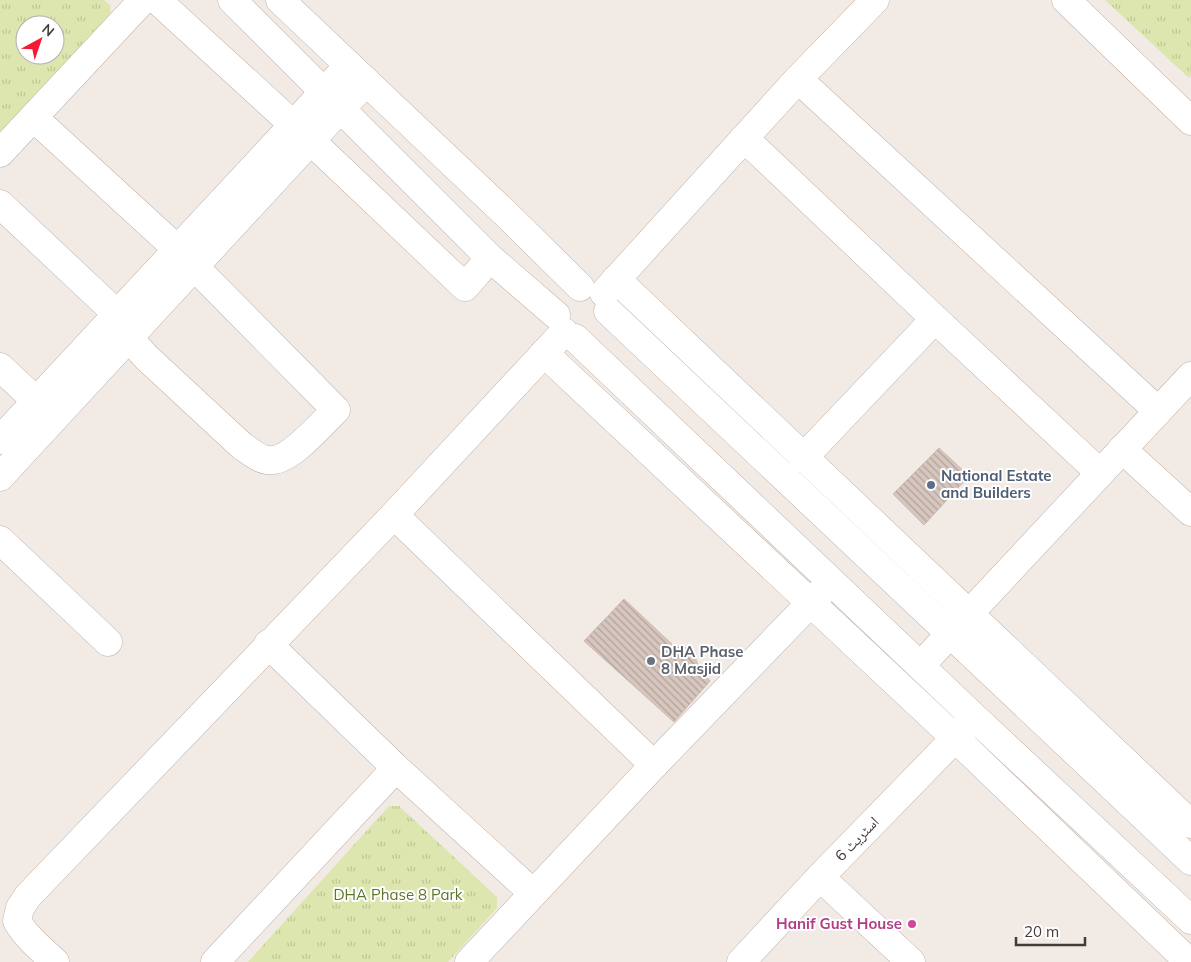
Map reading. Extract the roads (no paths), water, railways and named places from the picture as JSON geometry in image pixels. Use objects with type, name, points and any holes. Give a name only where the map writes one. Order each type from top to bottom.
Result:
[{"type":"street","points":[[157,0],[302,133],[465,287],[483,251],[506,214]]},
{"type":"street","points":[[232,0],[483,251],[975,718],[1191,920]]},
{"type":"street","points":[[280,0],[506,214],[803,458],[1191,824]]},
{"type":"street","points":[[601,293],[798,79],[875,0]]},
{"type":"street","points":[[1066,0],[1191,121]]},
{"type":"street","points":[[0,153],[34,118],[131,4]]},
{"type":"street","points":[[0,477],[39,416],[358,74]]},
{"type":"street","points":[[798,79],[1158,411]]},
{"type":"street","points":[[0,204],[123,326],[146,357],[242,446],[260,458],[273,461],[290,455],[336,410],[185,258],[34,118]]},
{"type":"street","points":[[744,138],[934,319],[1100,472]]},
{"type":"street","points":[[601,293],[607,321],[602,329],[595,336],[585,339],[565,329],[557,305],[562,296],[570,290],[601,293],[951,633],[1191,861]]},
{"type":"street","points":[[803,458],[934,319]]},
{"type":"street","points":[[55,962],[22,930],[8,924],[28,896],[394,515],[565,329]]},
{"type":"street","points":[[544,353],[811,602],[1189,962]]},
{"type":"street","points":[[0,367],[39,416]]},
{"type":"street","points":[[921,665],[1191,376]]},
{"type":"street","points":[[0,392],[39,416]]},
{"type":"street","points":[[0,440],[39,416]]},
{"type":"street","points":[[1122,449],[1191,512]]},
{"type":"street","points":[[394,515],[654,765]]},
{"type":"street","points":[[0,540],[108,642]]},
{"type":"street","points":[[469,962],[654,765],[831,581]]},
{"type":"street","points":[[268,644],[396,768],[533,893]]},
{"type":"street","name":"اسٹریٹ 6","points":[[741,962],[820,877],[975,718]]},
{"type":"street","points":[[216,962],[396,768]]},
{"type":"street","points":[[820,877],[911,962]]},
{"type":"place","name":"National Estate and Builders","points":[[931,485]]},
{"type":"place","name":"DHA Phase 8 Masjid","points":[[651,661]]},
{"type":"place","name":"Hanif Gust House","points":[[912,924]]},
{"type":"park label","name":"DHA Phase 8 Park","points":[[398,895]]}]
